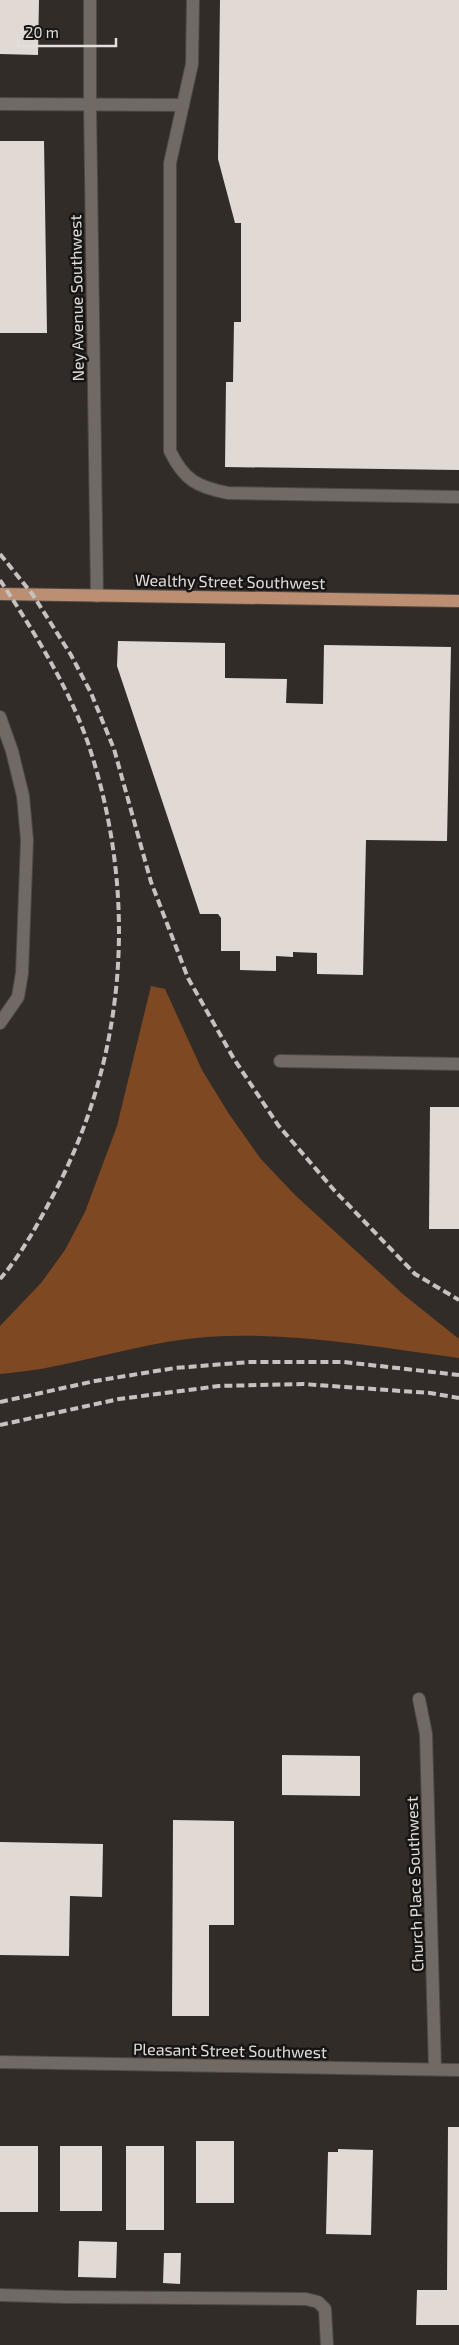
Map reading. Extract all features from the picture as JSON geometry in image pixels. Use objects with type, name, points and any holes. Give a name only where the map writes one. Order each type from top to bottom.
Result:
[{"type":"main road","name":"Wealthy Street Southwest","points":[[0,594],[459,601]]},
{"type":"street","name":"Ney Avenue Southwest","points":[[90,0],[97,596]]},
{"type":"street","points":[[193,0],[192,64],[170,163],[170,451],[178,467],[191,481],[207,489],[228,494],[459,497]]},
{"type":"street","points":[[0,104],[183,105]]},
{"type":"street","points":[[0,717],[12,751],[23,796],[27,840],[22,973],[18,997],[0,1022]]},
{"type":"street","points":[[280,1061],[459,1064]]},
{"type":"street","name":"Church Place Southwest","points":[[419,1699],[426,1734],[435,2069]]},
{"type":"street","name":"Pleasant Street Southwest","points":[[0,2062],[459,2070]]},
{"type":"street","points":[[0,2295],[67,2298],[306,2299],[318,2302],[325,2309],[327,2345]]},
{"type":"shaded area","points":[[151,986],[165,989],[202,1070],[229,1114],[260,1158],[295,1195],[404,1295],[459,1339],[459,1358],[301,1338],[269,1336],[206,1337],[131,1349],[28,1371],[0,1374],[0,1326],[41,1283],[65,1250],[85,1212],[117,1126]]},
{"type":"building","points":[[0,0],[39,0],[38,55],[0,54]]},
{"type":"building","points":[[220,0],[459,0],[459,470],[225,467],[226,382],[233,382],[234,322],[241,322],[241,223],[235,223],[218,159]]},
{"type":"building","points":[[0,141],[44,141],[47,333],[0,333]]},
{"type":"building","points":[[118,641],[225,643],[225,678],[287,679],[286,703],[323,704],[324,645],[451,647],[447,841],[366,840],[363,975],[317,974],[317,953],[293,952],[293,957],[276,956],[276,971],[240,970],[240,951],[221,951],[221,918],[218,914],[200,914],[117,666]]},
{"type":"building","points":[[430,1107],[459,1107],[459,1229],[429,1229]]},
{"type":"building","points":[[282,1755],[360,1756],[360,1796],[282,1795]]},
{"type":"building","points":[[173,1820],[234,1821],[234,1925],[209,1925],[209,2016],[172,2016]]},
{"type":"building","points":[[0,1842],[103,1844],[102,1897],[70,1896],[69,1956],[0,1955]]},
{"type":"building","points":[[448,2127],[459,2127],[459,2325],[416,2325],[417,2290],[447,2290]]},
{"type":"building","points":[[196,2141],[234,2141],[234,2203],[196,2203]]},
{"type":"building","points":[[0,2146],[38,2146],[38,2212],[0,2212]]},
{"type":"building","points":[[60,2146],[102,2146],[102,2211],[60,2211]]},
{"type":"building","points":[[126,2146],[164,2146],[164,2230],[126,2230]]},
{"type":"building","points":[[338,2149],[373,2150],[371,2235],[326,2234],[328,2152],[338,2152]]},
{"type":"building","points":[[79,2241],[117,2242],[116,2278],[78,2277]]},
{"type":"building","points":[[164,2253],[181,2253],[180,2284],[163,2283]]},
{"type":"railway","points":[[0,554],[33,595],[71,655],[91,693],[114,749],[151,882],[188,978],[234,1059],[278,1125],[334,1190],[415,1274],[459,1300]]},
{"type":"railway","points":[[0,580],[38,640],[61,681],[89,746],[105,804],[115,862],[119,920],[117,979],[109,1036],[95,1093],[75,1149],[49,1203],[21,1252],[0,1279]]},
{"type":"railway","points":[[0,1402],[95,1381],[175,1368],[250,1362],[344,1362],[459,1375]]},
{"type":"railway","points":[[0,1425],[119,1399],[219,1386],[303,1384],[430,1393],[459,1398]]}]
